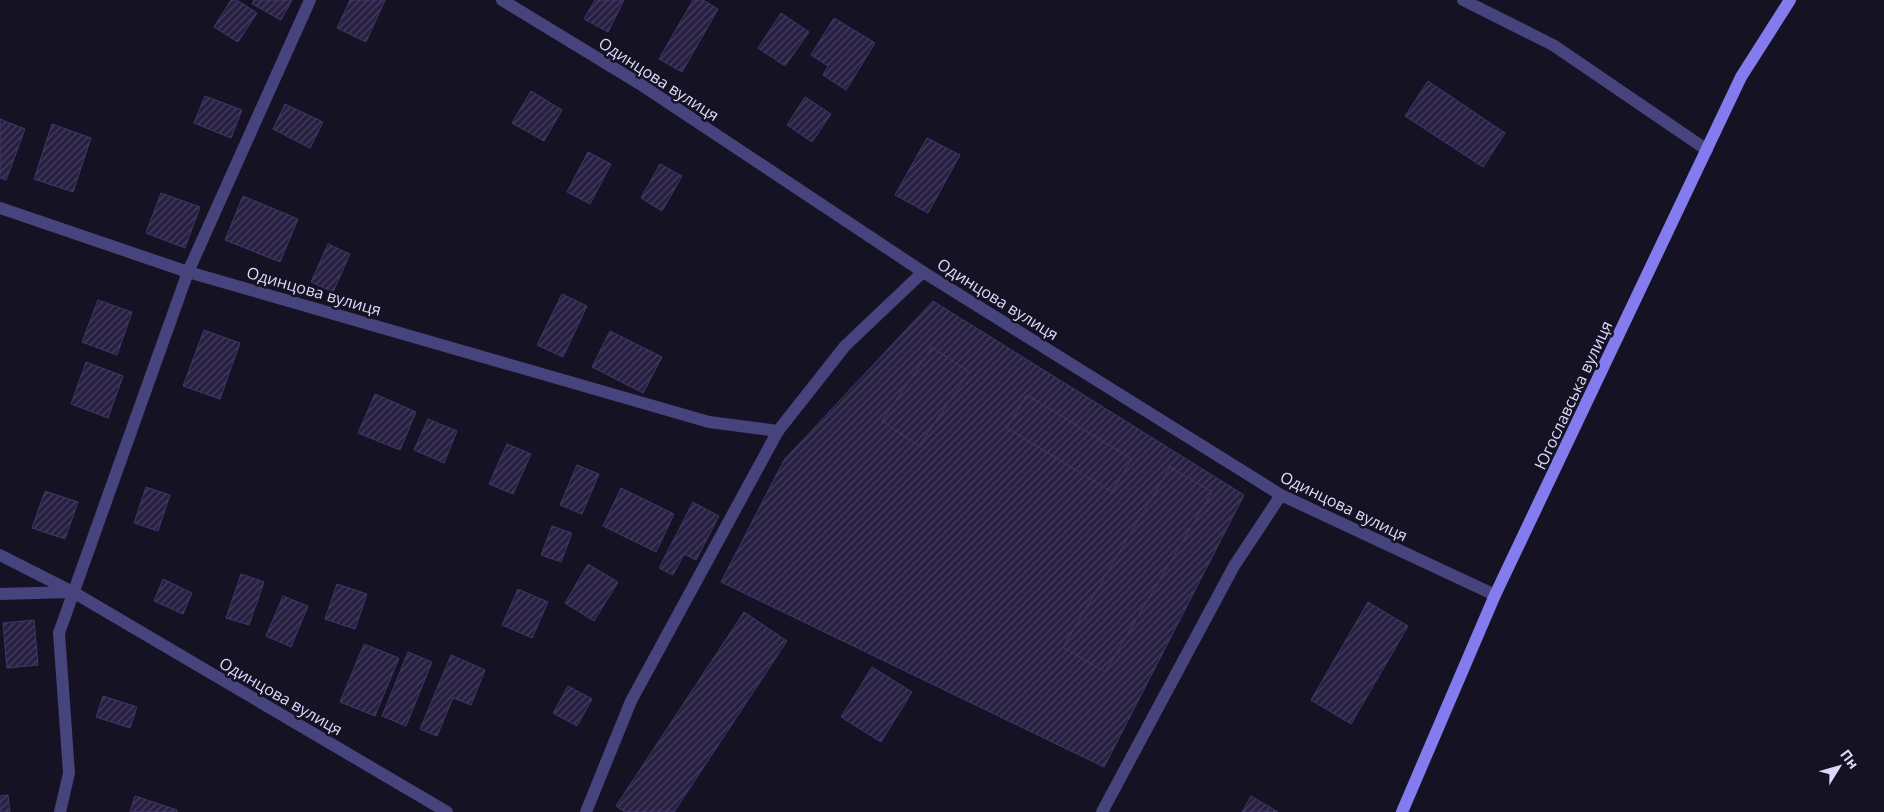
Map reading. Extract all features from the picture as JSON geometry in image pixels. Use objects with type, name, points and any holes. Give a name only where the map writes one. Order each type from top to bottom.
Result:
[{"type":"main road","name":"Югославська вулиця","points":[[1402,812],[1496,595],[1741,77],[1790,0]]},
{"type":"street","points":[[60,812],[69,772],[59,633],[188,272],[310,0]]},
{"type":"street","name":"Одинцова вулиця","points":[[502,0],[640,84],[923,272],[1281,495],[1496,595]]},
{"type":"street","points":[[1463,0],[1553,45],[1707,150]]},
{"type":"street","name":"Одинцова вулиця","points":[[0,208],[188,272],[709,422],[778,431]]},
{"type":"street","points":[[586,812],[631,701],[778,431],[846,346],[923,272]]},
{"type":"street","points":[[1102,812],[1234,566],[1281,495]]},
{"type":"street","name":"Одинцова вулиця","points":[[0,555],[73,592],[447,812]]},
{"type":"street","points":[[0,594],[73,592]]},
{"type":"building","points":[[231,0],[237,0],[257,13],[238,42],[214,27]]},
{"type":"building","points":[[254,0],[292,0],[281,20],[252,4]]},
{"type":"building","points":[[350,0],[385,0],[366,42],[337,28]]},
{"type":"building","points":[[595,0],[624,0],[608,32],[584,19]]},
{"type":"building","points":[[693,0],[703,0],[718,9],[682,72],[659,59]]},
{"type":"building","points":[[781,13],[809,32],[785,66],[758,48]]},
{"type":"building","points":[[834,18],[875,43],[846,90],[823,75],[828,66],[811,55]]},
{"type":"building","points":[[1428,81],[1505,133],[1483,167],[1405,116]]},
{"type":"building","points":[[531,91],[562,110],[544,141],[512,123]]},
{"type":"building","points":[[205,96],[242,110],[231,138],[194,123]]},
{"type":"building","points":[[805,97],[831,114],[812,142],[787,125]]},
{"type":"building","points":[[285,104],[323,122],[310,148],[273,129]]},
{"type":"building","points":[[0,119],[25,129],[6,180],[0,178]]},
{"type":"building","points":[[52,124],[91,138],[73,192],[34,179]]},
{"type":"building","points":[[927,138],[960,155],[928,213],[895,195]]},
{"type":"building","points":[[588,152],[611,164],[590,204],[567,192]]},
{"type":"building","points":[[660,164],[682,176],[662,211],[641,198]]},
{"type":"building","points":[[161,193],[200,207],[185,248],[146,233]]},
{"type":"building","points":[[243,196],[298,219],[280,262],[225,240]]},
{"type":"building","points":[[328,244],[350,254],[333,292],[311,282]]},
{"type":"building","points":[[562,294],[587,306],[563,357],[537,345]]},
{"type":"building","points":[[98,300],[132,312],[117,355],[82,342]]},
{"type":"building","points":[[933,301],[1244,495],[1104,767],[721,582],[784,460]]},
{"type":"building","points":[[204,330],[240,343],[220,399],[183,386]]},
{"type":"building","points":[[610,331],[662,357],[643,393],[592,367]]},
{"type":"building","points":[[932,347],[969,372],[919,446],[882,421]]},
{"type":"building","points":[[86,362],[123,376],[108,418],[71,404]]},
{"type":"building","points":[[375,394],[416,412],[400,450],[358,433]]},
{"type":"building","points":[[1027,395],[1132,459],[1112,492],[1007,428]]},
{"type":"building","points":[[428,419],[457,431],[444,463],[414,450]]},
{"type":"building","points":[[507,444],[531,454],[513,494],[489,484]]},
{"type":"building","points":[[577,465],[599,474],[582,514],[560,505]]},
{"type":"building","points":[[1170,467],[1212,492],[1105,672],[1063,647]]},
{"type":"building","points":[[146,487],[170,495],[158,531],[134,523]]},
{"type":"building","points":[[621,488],[674,514],[656,552],[603,526]]},
{"type":"building","points":[[45,491],[78,502],[65,539],[32,528]]},
{"type":"building","points":[[693,502],[719,516],[696,560],[684,554],[673,575],[659,568]]},
{"type":"building","points":[[552,526],[572,533],[561,562],[541,555]]},
{"type":"building","points":[[588,564],[618,582],[594,621],[565,603]]},
{"type":"building","points":[[241,574],[264,582],[249,625],[226,618]]},
{"type":"building","points":[[163,579],[192,593],[183,614],[154,601]]},
{"type":"building","points":[[337,584],[367,594],[355,629],[325,619]]},
{"type":"building","points":[[518,589],[548,602],[532,638],[502,625]]},
{"type":"building","points":[[283,596],[308,606],[291,647],[266,636]]},
{"type":"building","points":[[1368,602],[1408,626],[1351,724],[1311,700]]},
{"type":"building","points":[[744,612],[787,641],[674,812],[625,812],[616,806]]},
{"type":"building","points":[[34,620],[38,665],[7,668],[3,623]]},
{"type":"building","points":[[364,644],[399,658],[375,716],[340,702]]},
{"type":"building","points":[[408,652],[432,662],[406,726],[382,716]]},
{"type":"building","points":[[451,655],[485,670],[471,705],[453,698],[437,736],[420,729]]},
{"type":"building","points":[[872,667],[912,692],[881,742],[841,717]]},
{"type":"building","points":[[568,686],[592,699],[577,726],[553,713]]},
{"type":"building","points":[[103,696],[137,707],[130,728],[96,717]]},
{"type":"building","points":[[8,795],[10,812],[0,812],[0,796]]},
{"type":"building","points":[[135,796],[177,810],[177,812],[130,812]]},
{"type":"building","points":[[1251,796],[1278,812],[1242,812]]}]
